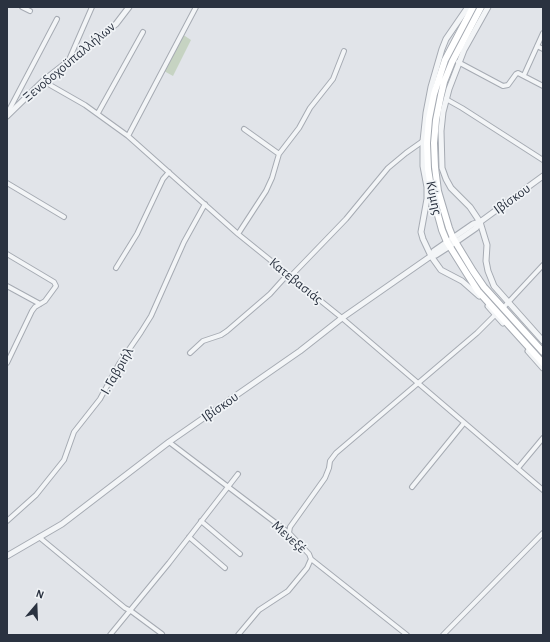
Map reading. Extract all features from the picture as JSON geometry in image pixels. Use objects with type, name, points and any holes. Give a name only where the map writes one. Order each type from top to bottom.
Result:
[{"type":"main road","name":"Κύμης","points":[[473,7],[452,45],[441,69],[434,94],[428,124],[427,155],[430,182],[439,220],[478,291],[543,363]]},
{"type":"main road","name":"Κύμης","points":[[481,7],[458,48],[447,72],[440,95],[436,120],[434,154],[436,180],[451,242],[478,279],[543,352]]},
{"type":"street","points":[[22,7],[30,11]]},
{"type":"street","points":[[68,62],[92,7]]},
{"type":"street","name":"Ξενοδοχοϋπαλλήλων","points":[[7,115],[43,81],[116,24],[129,7]]},
{"type":"street","points":[[128,136],[196,7]]},
{"type":"street","points":[[468,7],[452,29],[442,49],[431,87],[423,141],[423,166],[427,187],[427,199],[421,232],[431,256],[441,270],[469,286],[543,368]]},
{"type":"street","points":[[488,7],[474,30],[458,62],[446,99],[440,148],[443,173],[451,188],[470,207],[480,222],[486,239],[486,261],[489,276],[494,286],[543,341]]},
{"type":"street","points":[[7,115],[57,19]]},
{"type":"street","points":[[98,113],[143,32]]},
{"type":"street","points":[[524,75],[543,33]]},
{"type":"street","points":[[537,46],[543,49]]},
{"type":"street","points":[[238,234],[266,191],[272,178],[279,154],[299,128],[310,108],[334,79],[344,51]]},
{"type":"street","points":[[458,62],[504,86],[508,85],[516,74],[520,73],[543,86]]},
{"type":"street","name":"Κατεβασιάς","points":[[43,81],[98,113],[128,136],[238,234],[342,318],[543,490]]},
{"type":"street","points":[[446,99],[543,160]]},
{"type":"street","points":[[244,129],[279,154]]},
{"type":"street","points":[[190,353],[203,341],[227,331],[270,294],[346,219],[388,168],[423,141]]},
{"type":"street","points":[[116,268],[136,234],[164,179],[170,172]]},
{"type":"street","name":"Ιβίσκου","points":[[7,556],[62,524],[168,442],[300,351],[342,318],[431,256],[434,251],[451,242],[473,224],[480,222],[543,176]]},
{"type":"street","points":[[7,183],[64,217]]},
{"type":"street","name":"Ι. Γαβριήλ","points":[[7,521],[36,495],[64,460],[74,432],[100,399],[119,364],[151,316],[184,242],[205,204]]},
{"type":"street","points":[[7,254],[55,283],[56,286],[45,301],[34,307],[7,361]]},
{"type":"street","points":[[503,308],[543,264]]},
{"type":"street","points":[[7,286],[40,304]]},
{"type":"street","points":[[289,533],[290,527],[325,478],[330,461],[336,453],[496,315]]},
{"type":"street","points":[[412,487],[464,423]]},
{"type":"street","points":[[518,468],[543,438]]},
{"type":"street","name":"Μενεξέ","points":[[168,442],[289,533],[309,554],[311,559],[407,635]]},
{"type":"street","points":[[110,635],[169,563],[238,474]]},
{"type":"street","points":[[201,521],[240,554]]},
{"type":"street","points":[[442,635],[543,533]]},
{"type":"street","points":[[39,537],[125,608],[130,610],[162,634]]},
{"type":"street","points":[[189,537],[225,568]]},
{"type":"street","points":[[238,635],[259,610],[288,591],[307,568],[311,559]]},
{"type":"green space","points":[[476,7],[445,72],[433,168],[431,169],[430,130],[439,81],[454,46]]},
{"type":"green space","points":[[182,34],[191,40],[173,76],[164,71]]},
{"type":"green space","points":[[490,297],[543,355],[543,360],[488,299]]}]
